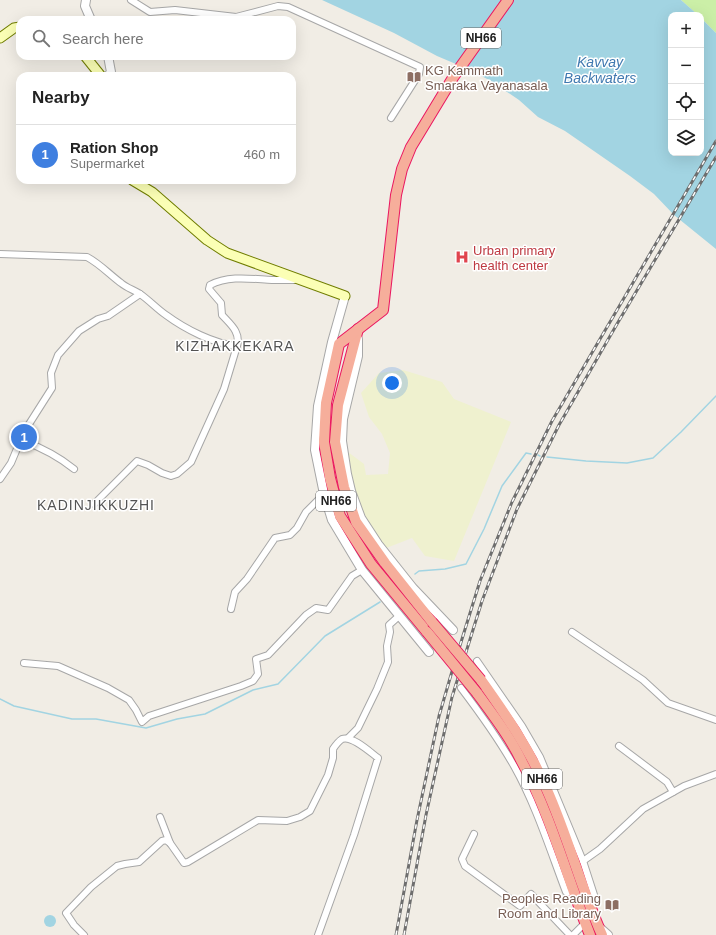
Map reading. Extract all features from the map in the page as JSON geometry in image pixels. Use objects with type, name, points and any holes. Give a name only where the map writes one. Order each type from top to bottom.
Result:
[{"type":"highway","name":"NH66","points":[[508,0],[454,76],[411,147],[402,169],[396,195],[383,310],[371,321],[339,344],[326,404],[324,442],[330,478],[340,516],[371,564],[477,693],[502,728],[523,762],[552,831],[587,931]]},
{"type":"highway","name":"NH66","points":[[358,329],[338,405],[335,442],[344,487],[356,522],[385,563],[481,680],[510,720],[531,756],[547,790],[591,909],[601,931]]},
{"type":"highway","name":"NH66","points":[[573,893],[591,909]]},
{"type":"main road","points":[[0,38],[16,28]]},
{"type":"main road","points":[[88,60],[98,72]]},
{"type":"main road","points":[[139,184],[152,192],[207,240],[227,253],[345,296]]},
{"type":"street","points":[[86,0],[85,6],[89,16]]},
{"type":"street","points":[[131,0],[150,12],[175,10],[227,16]]},
{"type":"street","points":[[240,16],[278,6],[288,7],[420,67],[419,74],[391,118]]},
{"type":"street","points":[[109,60],[111,72]]},
{"type":"street","points":[[0,254],[87,257],[97,263],[122,284],[140,294],[167,316],[191,330],[214,340],[227,345],[236,346]]},
{"type":"street","points":[[94,504],[137,461],[171,476],[177,474],[191,462],[224,389],[238,338],[234,327],[222,315],[221,303],[209,289],[210,285],[216,282],[233,279],[255,278],[298,280]]},
{"type":"street","points":[[0,479],[11,463],[24,432],[52,388],[51,373],[58,355],[79,331],[98,319],[108,316],[140,294]]},
{"type":"street","points":[[345,296],[332,342],[318,406],[315,450],[324,494],[332,520],[362,570],[429,652]]},
{"type":"street","points":[[358,329],[358,356],[343,419],[342,441],[351,490],[361,518],[378,544],[412,588],[453,630]]},
{"type":"street","points":[[21,440],[57,456],[74,469]]},
{"type":"street","points":[[231,609],[235,592],[247,579],[275,538],[290,535],[297,528],[306,512],[324,494]]},
{"type":"street","points":[[24,663],[58,666],[108,688],[129,700],[142,722],[149,716],[253,681],[258,674],[256,659],[268,655],[306,615],[316,608],[328,610],[352,576],[362,570]]},
{"type":"street","points":[[160,817],[170,843],[180,860],[184,863],[258,820],[287,821],[300,817],[310,811],[325,782],[333,758],[333,748],[341,740],[351,738],[358,728],[377,689],[388,662],[386,646],[390,632],[389,625],[399,616]]},
{"type":"street","points":[[572,632],[643,680],[668,703],[716,720]]},
{"type":"street","points":[[477,661],[522,726],[540,757],[583,861],[596,901],[591,909]]},
{"type":"street","points":[[461,688],[494,732],[514,767],[546,838],[566,892],[573,893]]},
{"type":"street","points":[[318,935],[354,835],[378,758],[351,738]]},
{"type":"street","points":[[619,746],[667,782],[673,792]]},
{"type":"street","points":[[583,861],[600,849],[643,809],[684,786],[716,774]]},
{"type":"street","points":[[474,834],[462,859],[465,866],[520,906],[531,894],[571,935],[587,931]]},
{"type":"street","points":[[84,935],[74,925],[66,913],[91,887],[117,866],[139,862],[162,841],[166,840],[170,843]]},
{"type":"street","points":[[601,931],[608,935]]},
{"type":"green space","points":[[681,0],[716,0],[716,33],[704,21],[704,12],[695,12]]},
{"type":"green space","points":[[403,370],[442,382],[454,399],[511,422],[454,561],[425,556],[412,538],[376,552],[351,524],[331,490],[324,471],[336,443],[364,464],[366,475],[388,474],[390,453],[382,434],[369,417],[361,393],[379,373]]},
{"type":"water","name":"Kavvay Backwaters","points":[[322,0],[681,0],[695,12],[668,12],[668,156],[704,156],[704,21],[716,33],[716,249],[674,215],[654,194],[630,176],[565,131],[538,117],[519,100],[491,81],[437,56],[394,33]]},
{"type":"water","points":[[48,915],[52,915],[56,921],[52,927],[48,927],[44,923],[44,919]]},
{"type":"waterway","points":[[547,457],[627,463],[653,458],[716,396]]},
{"type":"waterway","points":[[415,574],[419,571],[445,569],[466,564],[484,529],[502,486],[526,453],[531,454]]},
{"type":"waterway","points":[[0,699],[14,706],[72,719],[96,719],[146,728],[177,719],[205,714],[253,690],[278,684],[325,636],[380,602]]},
{"type":"railway","points":[[396,935],[417,820],[439,716],[480,581],[512,502],[552,421],[716,141]]},
{"type":"railway","points":[[404,935],[426,815],[452,697],[482,601],[517,509],[559,425],[716,157]]},
{"type":"place","name":"KG Kammath Smaraka Vayanasala","points":[[414,77]]},
{"type":"place","name":"Urban primary health center","points":[[462,257]]},
{"type":"place","name":"Ration Shop","points":[[24,437]]},
{"type":"place","name":"Peoples Reading Room and Library","points":[[612,905]]},
{"type":"district","name":"KIZHAKKEKARA","points":[[235,346]]},
{"type":"district","name":"KADINJIKKUZHI","points":[[96,505]]}]
